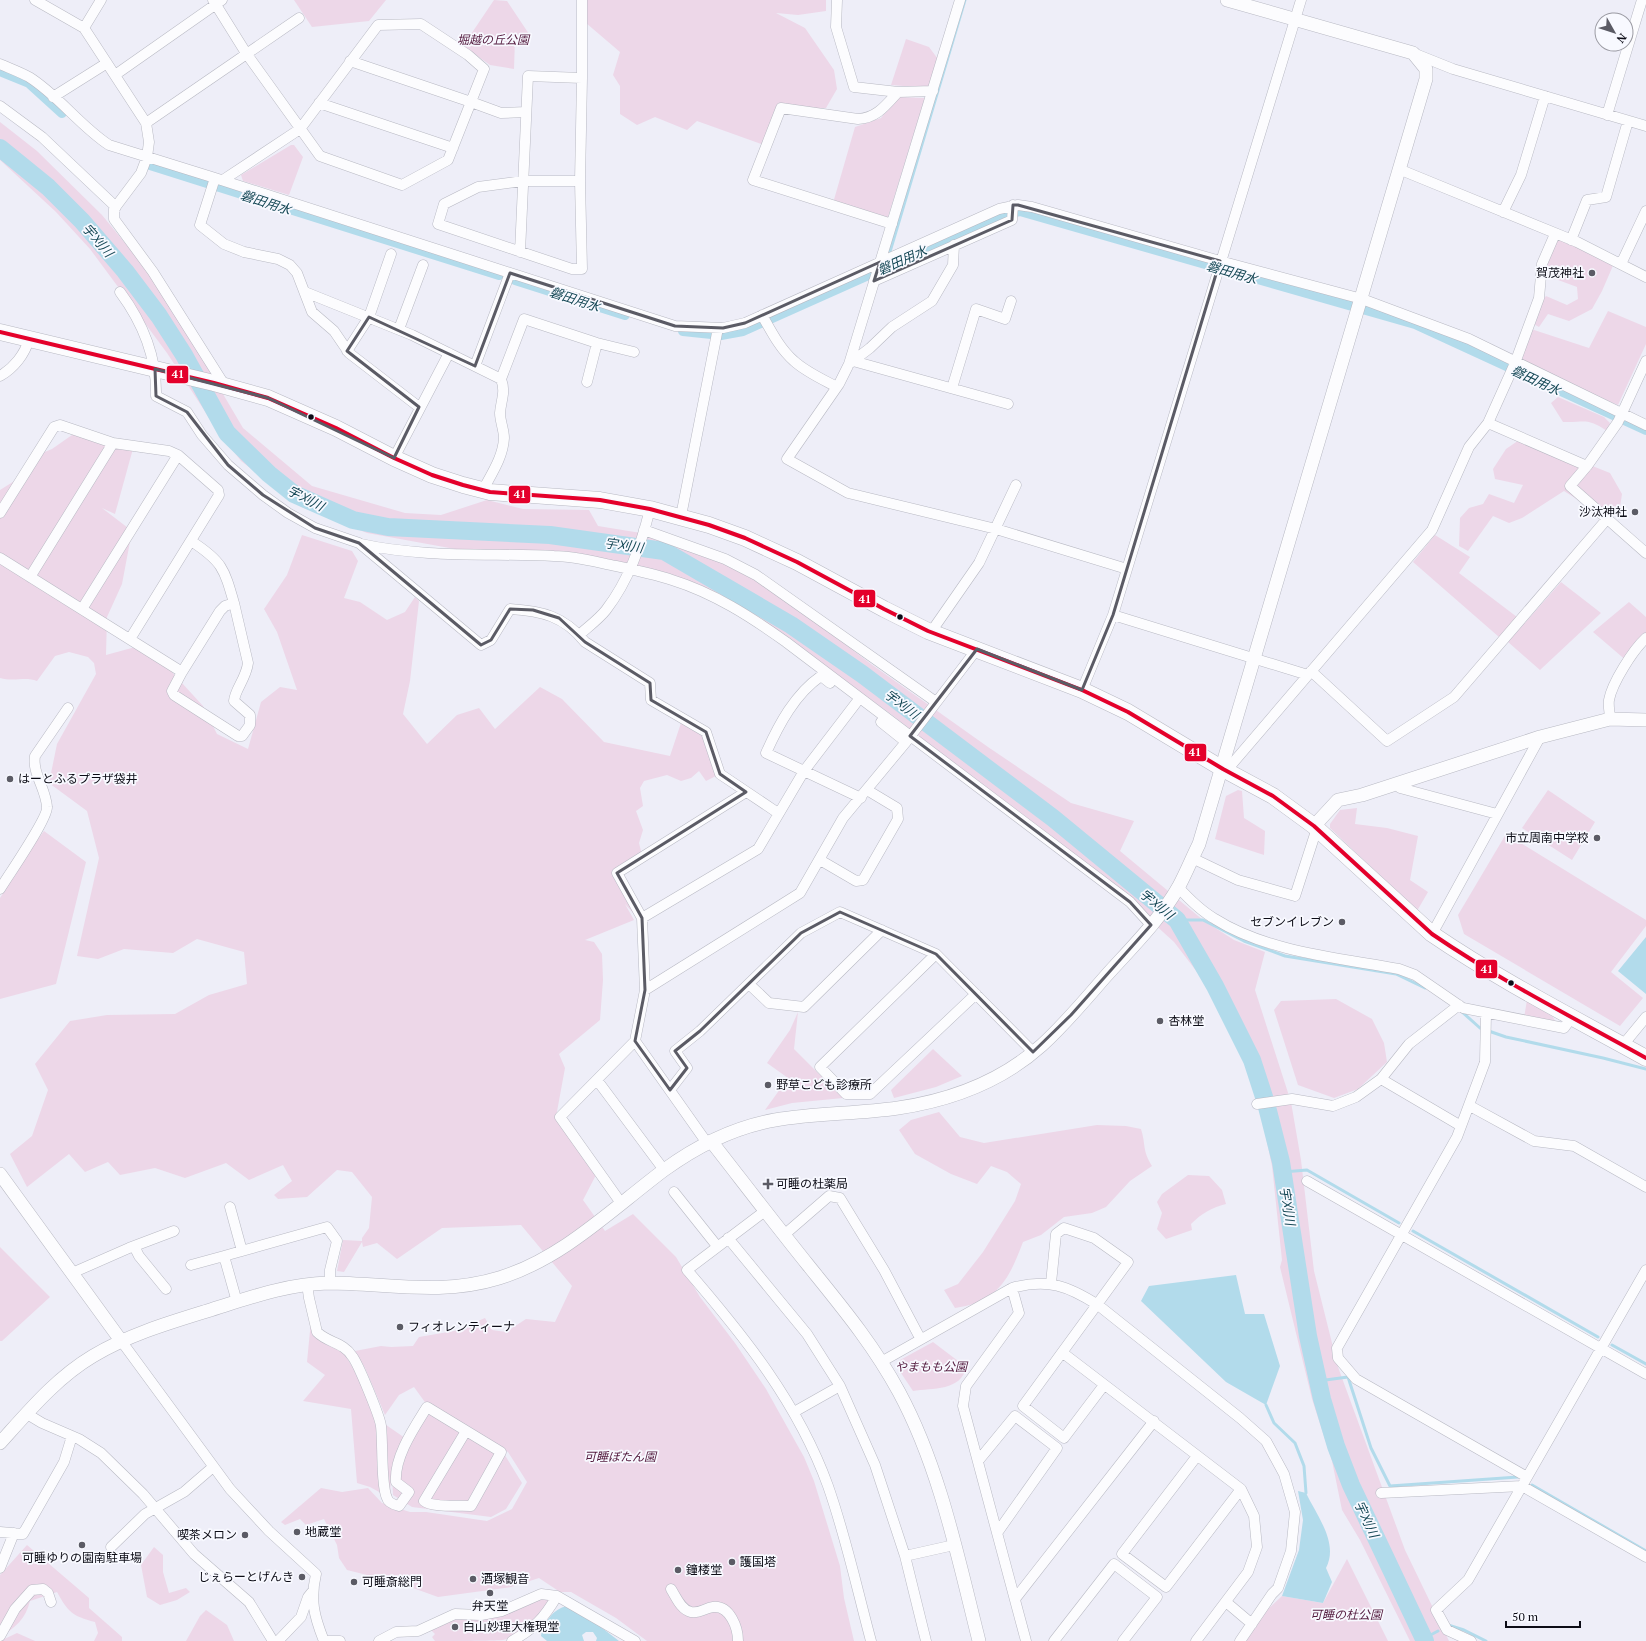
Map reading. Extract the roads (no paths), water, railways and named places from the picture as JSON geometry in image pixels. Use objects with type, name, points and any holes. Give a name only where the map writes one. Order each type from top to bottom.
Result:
[{"type":"main road","points":[[0,332],[220,384],[268,398],[336,428],[394,458],[432,475],[483,490],[515,494],[600,500],[650,509],[681,516],[745,538],[791,559],[884,609],[931,632],[1082,690],[1128,712],[1224,770],[1273,796],[1316,827],[1432,934],[1480,966],[1646,1058]]},
{"type":"street","points":[[34,0],[84,28],[146,123],[149,142],[147,157],[141,173],[114,210],[114,219],[153,272],[220,384]]},
{"type":"street","points":[[84,28],[101,0]]},
{"type":"street","points":[[580,181],[523,181],[478,187],[444,204],[438,224],[572,269],[582,269],[580,181],[582,0]]},
{"type":"street","points":[[836,0],[836,27],[854,87],[898,92],[932,91]]},
{"type":"street","points":[[960,0],[874,281],[851,362],[837,386],[787,459],[848,493],[996,529],[1127,569]]},
{"type":"street","points":[[1227,0],[1413,53],[1451,68],[1646,126]]},
{"type":"street","points":[[1082,690],[1113,615],[1301,0]]},
{"type":"street","points":[[1607,115],[1642,0]]},
{"type":"street","points":[[115,75],[217,1],[246,53],[300,129],[320,156],[402,185],[448,160],[484,69],[468,55],[421,24],[378,25],[300,129],[216,182],[200,225],[224,244],[244,252],[278,259],[290,265],[297,273],[306,292],[312,312],[334,331],[347,351],[420,407]]},
{"type":"street","points":[[146,123],[299,18]]},
{"type":"street","points":[[0,1443],[26,1414],[70,1373],[93,1356],[146,1330],[258,1295],[307,1284],[330,1283],[446,1288],[463,1287],[497,1279],[538,1262],[568,1243],[664,1170],[709,1142],[741,1130],[776,1120],[898,1108],[959,1095],[1015,1066],[1033,1052],[1071,1015],[1151,925],[1178,887],[1199,844],[1224,770],[1255,659],[1401,170],[1426,79],[1426,69],[1413,53]]},
{"type":"street","points":[[350,61],[501,113],[526,112]]},
{"type":"street","points":[[53,96],[107,63]]},
{"type":"street","points":[[0,64],[28,76],[53,96],[96,137],[109,146],[147,157],[216,182],[676,326],[718,328],[745,323],[999,209],[1013,205],[1032,207],[1220,261],[1362,299],[1469,339],[1621,417],[1646,425]]},
{"type":"street","points":[[520,252],[528,76],[582,78]]},
{"type":"street","points":[[892,224],[753,180],[781,108],[858,119],[870,118],[878,113],[898,92]]},
{"type":"street","points":[[1503,212],[1521,175],[1545,96]]},
{"type":"street","points":[[319,103],[453,148]]},
{"type":"street","points":[[0,106],[42,137],[116,207]]},
{"type":"street","points":[[1571,240],[1587,200],[1606,197],[1628,121]]},
{"type":"street","points":[[1401,170],[1571,240],[1646,277]]},
{"type":"street","points":[[874,281],[1012,220],[1013,205]]},
{"type":"street","points":[[1621,264],[1646,210]]},
{"type":"street","points":[[1224,770],[1310,673],[1432,530],[1470,447],[1488,423],[1515,363],[1539,298],[1542,264],[1555,234]]},
{"type":"street","points":[[851,362],[870,348],[892,328],[932,301],[953,265],[954,245]]},
{"type":"street","points":[[347,351],[369,316],[391,254]]},
{"type":"street","points":[[399,329],[423,265]]},
{"type":"street","points":[[475,366],[510,273]]},
{"type":"street","points":[[120,292],[131,307],[162,371],[156,396],[187,412],[202,435],[228,465],[263,495],[288,513],[315,528],[359,543],[386,549],[419,552],[556,556],[589,560],[631,568],[676,581],[705,593],[739,611],[786,642],[1130,902],[1151,925]]},
{"type":"street","points":[[306,292],[399,329],[501,379]]},
{"type":"street","points":[[952,388],[976,309],[1005,319],[1010,301]]},
{"type":"street","points":[[762,315],[778,342],[793,361],[806,370],[837,386]]},
{"type":"street","points":[[483,490],[500,457],[503,446],[504,437],[500,414],[504,388],[501,379],[524,319],[597,343],[634,352]]},
{"type":"street","points":[[681,516],[718,328]]},
{"type":"street","points":[[0,376],[8,371],[26,350],[29,339]]},
{"type":"street","points":[[587,382],[597,343]]},
{"type":"street","points":[[394,458],[449,353]]},
{"type":"street","points":[[1646,361],[1621,417],[1587,466],[1570,486],[1646,553]]},
{"type":"street","points":[[851,362],[1008,404]]},
{"type":"street","points":[[1488,423],[1587,466]]},
{"type":"street","points":[[0,513],[54,427],[60,425],[113,443],[169,451],[178,455],[218,490],[219,495],[130,640]]},
{"type":"street","points":[[30,577],[113,443]]},
{"type":"street","points":[[82,609],[178,455]]},
{"type":"street","points":[[931,632],[979,562],[1016,485]]},
{"type":"street","points":[[579,634],[605,611],[621,587],[631,568],[650,509]]},
{"type":"street","points":[[1113,615],[1255,659],[1310,673],[1386,740],[1454,697],[1607,519]]},
{"type":"street","points":[[644,530],[725,558],[756,575],[935,703]]},
{"type":"street","points":[[191,541],[211,554],[219,563],[226,574],[234,603],[248,663],[247,673],[234,696],[234,701],[237,705],[250,715],[250,725],[242,736],[238,736],[174,695],[172,691],[182,672],[220,611],[225,606],[234,603]]},
{"type":"street","points":[[359,543],[481,645],[490,640],[510,609],[533,610],[559,618],[579,634],[585,642],[650,683],[651,700],[706,732],[720,774],[778,813]]},
{"type":"street","points":[[0,558],[182,672]]},
{"type":"street","points":[[1610,719],[1609,700],[1615,684],[1628,662],[1646,638]]},
{"type":"street","points":[[645,990],[800,893],[843,818],[910,737],[977,649]]},
{"type":"street","points":[[860,798],[766,753],[779,723],[810,684],[821,676],[856,704],[910,737]]},
{"type":"street","points":[[642,918],[758,849],[804,771],[856,704]]},
{"type":"street","points":[[0,889],[46,812],[44,790],[34,764],[35,756],[68,708]]},
{"type":"street","points":[[1192,858],[1238,880],[1295,896],[1316,827],[1338,800],[1362,795],[1540,737],[1610,719],[1646,720]]},
{"type":"street","points":[[1432,934],[1540,737]]},
{"type":"street","points":[[1398,783],[1400,788],[1497,814]]},
{"type":"street","points":[[820,860],[856,881],[863,880],[898,819],[897,808],[867,790]]},
{"type":"street","points":[[621,1203],[560,1117],[635,1041],[645,990],[642,918],[617,873],[746,792]]},
{"type":"street","points":[[1178,887],[1194,903],[1215,920],[1246,934],[1284,948],[1399,969],[1415,975],[1463,1008],[1486,1014],[1564,1028],[1572,1017]]},
{"type":"street","points":[[670,1090],[687,1068],[675,1051],[700,1031],[800,933],[840,912],[936,954],[1033,1052]]},
{"type":"street","points":[[749,984],[769,1003],[804,1007],[882,930]]},
{"type":"street","points":[[936,954],[820,1067],[846,1094],[870,1094],[976,994]]},
{"type":"street","points":[[1257,1104],[1292,1099],[1333,1106],[1356,1097],[1381,1079],[1409,1044],[1459,1005]]},
{"type":"street","points":[[1486,1014],[1485,1062],[1470,1106],[1461,1126],[1401,1236],[1337,1348],[1338,1358],[1356,1379],[1525,1481],[1646,1557]]},
{"type":"street","points":[[1623,1045],[1646,1017]]},
{"type":"street","points":[[635,1041],[709,1142],[855,1322],[899,1391],[923,1444],[950,1527],[979,1641]]},
{"type":"street","points":[[1381,1079],[1461,1126]]},
{"type":"street","points":[[597,1080],[664,1170]]},
{"type":"street","points":[[1470,1106],[1534,1141],[1574,1146],[1646,1188]]},
{"type":"street","points":[[0,1174],[213,1467],[269,1531],[316,1574],[312,1592],[314,1611],[325,1641],[340,1641]]},
{"type":"street","points":[[1307,1181],[1401,1236],[1646,1374]]},
{"type":"street","points":[[674,1192],[717,1246]]},
{"type":"street","points":[[784,1235],[829,1196],[840,1198],[884,1270],[920,1338]]},
{"type":"street","points":[[230,1207],[242,1251]]},
{"type":"street","points":[[765,1211],[687,1270],[763,1363],[794,1412],[828,1485],[841,1525],[870,1641]]},
{"type":"street","points":[[191,1265],[327,1227],[337,1240],[330,1270],[330,1283]]},
{"type":"street","points":[[1051,1283],[1056,1234],[1064,1228],[1094,1238],[1128,1262],[1023,1406],[1064,1438],[1104,1385]]},
{"type":"street","points":[[72,1273],[134,1246],[174,1231]]},
{"type":"street","points":[[728,1238],[807,1334],[840,1386],[875,1465],[905,1556],[926,1641]]},
{"type":"street","points":[[134,1246],[139,1256],[166,1289]]},
{"type":"street","points":[[224,1256],[237,1302]]},
{"type":"street","points":[[1471,1641],[1447,1630],[1436,1610],[1468,1580],[1646,1270]]},
{"type":"street","points":[[881,1362],[920,1338],[1012,1288],[1031,1283],[1051,1283],[1078,1292],[1098,1305],[1245,1422],[1266,1441],[1284,1474],[1295,1512],[1291,1551],[1278,1588],[1272,1594],[1240,1641]]},
{"type":"street","points":[[307,1284],[317,1332],[321,1336],[344,1346],[353,1356],[379,1417],[381,1424],[385,1487],[389,1502],[399,1506],[409,1492],[396,1482],[396,1475],[403,1448],[428,1407],[501,1452],[471,1506],[444,1504],[435,1506],[424,1501],[466,1431]]},
{"type":"street","points":[[1012,1288],[1018,1312],[966,1386],[963,1406],[1026,1641]]},
{"type":"street","points":[[1063,1353],[1154,1421],[1241,1489],[1254,1516],[1257,1547],[1248,1572],[1196,1641]]},
{"type":"street","points":[[794,1412],[840,1386]]},
{"type":"street","points":[[26,1414],[42,1423],[72,1436],[101,1453],[155,1508],[194,1554],[249,1602],[273,1641]]},
{"type":"street","points":[[978,1461],[1015,1416],[1057,1448],[997,1532]]},
{"type":"street","points":[[1015,1599],[1154,1421]]},
{"type":"street","points":[[0,1532],[23,1534],[64,1462],[72,1436]]},
{"type":"street","points":[[1197,1456],[1122,1554],[1166,1587],[1241,1489]]},
{"type":"street","points":[[111,1547],[145,1514],[184,1492],[213,1467]]},
{"type":"street","points":[[1381,1493],[1525,1481]]},
{"type":"street","points":[[0,1568],[14,1534]]},
{"type":"street","points":[[905,1556],[954,1545]]},
{"type":"street","points":[[1054,1641],[1114,1564],[1156,1597],[1123,1641]]},
{"type":"street","points":[[671,1588],[681,1605],[691,1612],[697,1612],[714,1607],[724,1611],[732,1617],[738,1632],[738,1641]]},
{"type":"street","points":[[0,1636],[17,1606],[32,1590],[43,1589],[48,1593],[51,1602]]},
{"type":"street","points":[[278,1641],[301,1617],[308,1597],[312,1592]]},
{"type":"street","points":[[379,1641],[396,1632],[418,1631],[455,1614],[481,1615],[502,1611],[541,1594],[557,1596],[635,1641]]},
{"type":"street","points":[[512,1641],[536,1626],[557,1596]]},
{"type":"street","points":[[1226,1602],[1252,1624]]},
{"type":"water","points":[[1646,937],[1646,994],[1618,971]]},
{"type":"water","points":[[1236,1275],[1245,1314],[1264,1314],[1280,1366],[1266,1405],[1226,1382],[1141,1301],[1149,1286]]},
{"type":"water","points":[[1298,1491],[1306,1493],[1321,1520],[1328,1539],[1330,1549],[1326,1568],[1332,1582],[1323,1603],[1282,1596],[1299,1550],[1303,1520]]},
{"type":"water","points":[[567,1606],[593,1621],[619,1641],[596,1641],[597,1638],[593,1632],[586,1632],[582,1635],[584,1641],[547,1641],[541,1636],[544,1626],[553,1613]]},
{"type":"waterway","points":[[889,255],[965,0]]},
{"type":"waterway","name":"磐田用水","points":[[0,71],[29,83],[62,113]]},
{"type":"waterway","name":"宇刈川","points":[[0,148],[48,187],[82,221],[125,271],[159,316],[184,355],[227,433],[269,474],[294,494],[353,520],[388,527],[550,535],[664,551],[791,625],[862,674],[1053,818],[1177,920],[1215,986],[1252,1060],[1266,1103],[1281,1162],[1308,1336],[1322,1399],[1336,1446],[1351,1485],[1425,1641]]},
{"type":"waterway","name":"磐田用水","points":[[150,165],[499,275]]},
{"type":"waterway","name":"磐田用水","points":[[683,331],[721,335],[743,331],[1005,214],[1020,211],[1415,324],[1646,430]]},
{"type":"waterway","name":"磐田用水","points":[[515,280],[625,315]]},
{"type":"waterway","points":[[1177,920],[1203,920],[1244,941],[1285,956],[1396,974],[1425,988]]},
{"type":"waterway","points":[[1461,1011],[1480,1028],[1506,1037],[1646,1069]]},
{"type":"waterway","points":[[1283,1172],[1307,1170],[1399,1223]]},
{"type":"waterway","points":[[1413,1231],[1598,1337]]},
{"type":"waterway","points":[[1612,1345],[1646,1364]]},
{"type":"waterway","points":[[1318,1381],[1348,1377],[1371,1448],[1390,1486],[1518,1477]]},
{"type":"waterway","points":[[1266,1405],[1274,1423],[1295,1443],[1304,1466],[1306,1493]]},
{"type":"waterway","points":[[1532,1485],[1646,1551]]},
{"type":"waterway","points":[[1448,1625],[1464,1630],[1486,1641]]},
{"type":"waterway","points":[[1423,1639],[1438,1631]]},
{"type":"place","name":"賀茂神社","points":[[1592,273]]},
{"type":"place","name":"沙汰神社","points":[[1635,512]]},
{"type":"place","name":"はーとふるプラザ袋井","points":[[10,779]]},
{"type":"place","name":"市立周南中学校","points":[[1597,838]]},
{"type":"place","name":"セブンイレブン","points":[[1342,922]]},
{"type":"place","name":"杏林堂","points":[[1160,1021]]},
{"type":"place","name":"野草こども診療所","points":[[768,1085]]},
{"type":"place","name":"可睡の杜薬局","points":[[768,1184]]},
{"type":"place","name":"フィオレンティーナ","points":[[400,1327]]},
{"type":"place","name":"地蔵堂","points":[[297,1532]]},
{"type":"place","name":"喫茶メロン","points":[[245,1535]]},
{"type":"place","name":"可睡ゆりの園南駐車場","points":[[82,1545]]},
{"type":"place","name":"護国塔","points":[[732,1562]]},
{"type":"place","name":"鐘楼堂","points":[[678,1570]]},
{"type":"place","name":"じぇらーとげんき","points":[[302,1577]]},
{"type":"place","name":"酒塚観音","points":[[473,1579]]},
{"type":"place","name":"可睡斎総門","points":[[354,1582]]},
{"type":"place","name":"弁天堂","points":[[490,1593]]},
{"type":"place","name":"白山妙理大権現堂","points":[[455,1627]]},
{"type":"park label","name":"堀越の丘公園","points":[[493,40]]},
{"type":"park label","name":"やまもも公園","points":[[931,1367]]},
{"type":"park label","name":"可睡ぼたん園","points":[[620,1457]]},
{"type":"park label","name":"可睡の杜公園","points":[[1346,1615]]}]
